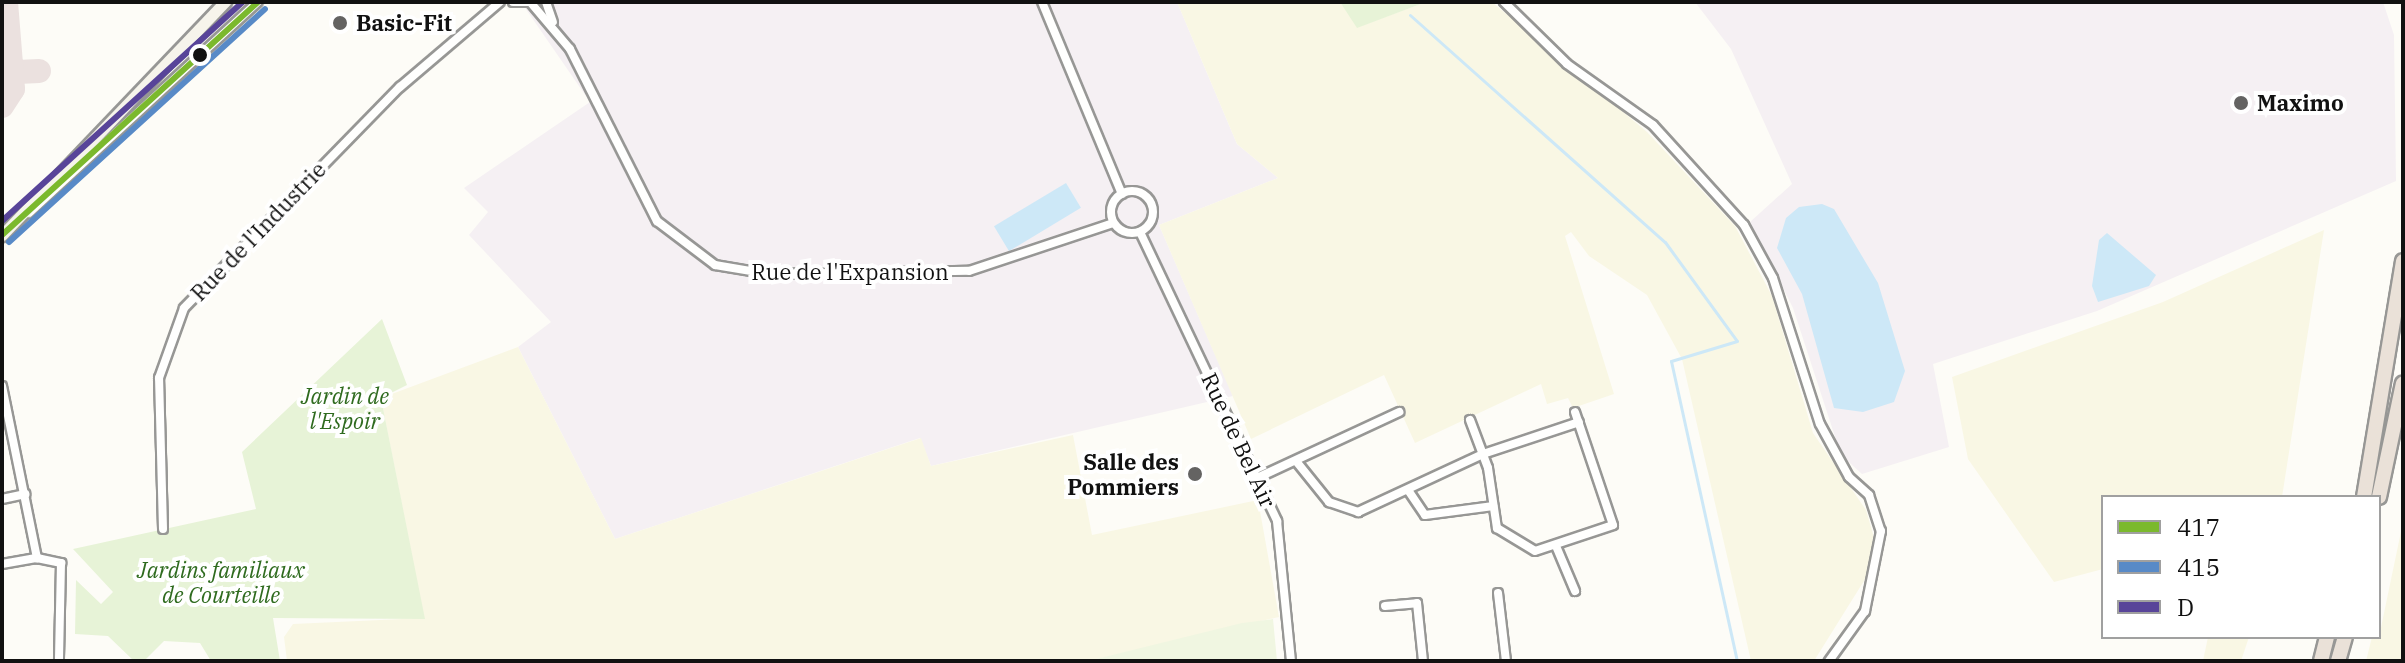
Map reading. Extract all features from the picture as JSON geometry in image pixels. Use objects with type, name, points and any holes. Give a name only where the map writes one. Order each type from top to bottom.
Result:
[{"type":"highway","points":[[2364,495],[2403,261]]},
{"type":"highway","points":[[2379,495],[2403,383]]},
{"type":"highway","points":[[2321,661],[2326,639]]},
{"type":"highway","points":[[2338,661],[2344,639]]},
{"type":"main road","points":[[2,235],[26,216],[225,2]]},
{"type":"street","points":[[26,216],[258,2]]},
{"type":"street","name":"Rue de l'Industrie","points":[[163,529],[159,378],[184,308],[400,87],[500,2]]},
{"type":"street","points":[[513,2],[531,2]]},
{"type":"street","name":"Rue de l'Expansion","points":[[531,2],[553,23],[604,106],[657,221],[715,265],[769,274],[969,271],[1113,223]]},
{"type":"street","points":[[546,2],[553,23]]},
{"type":"street","points":[[1042,2],[1122,194]]},
{"type":"street","points":[[1504,2],[1567,64],[1653,125],[1744,225],[1773,278],[1820,424],[1849,477],[1869,495],[1881,531],[1865,611],[1829,661]]},
{"type":"street","points":[[1134,191],[1150,202],[1152,216],[1140,232],[1113,223],[1112,204],[1122,194],[1134,191]]},
{"type":"street","name":"Rue de Bel Air","points":[[1140,232],[1277,521],[1291,661]]},
{"type":"street","points":[[2,386],[37,558]]},
{"type":"street","points":[[1257,478],[1399,412]]},
{"type":"street","points":[[1470,420],[1483,454],[1497,528],[1520,546],[1556,546],[1613,525],[1575,412]]},
{"type":"street","points":[[1296,461],[1329,502],[1348,512],[1408,490],[1483,454],[1579,422]]},
{"type":"street","points":[[1408,490],[1425,515],[1493,506]]},
{"type":"street","points":[[2,499],[25,494]]},
{"type":"street","points":[[1556,546],[1575,591]]},
{"type":"street","points":[[2,564],[37,558],[61,563],[59,661]]},
{"type":"street","points":[[1498,593],[1506,661]]},
{"type":"street","points":[[1385,606],[1417,603],[1423,661]]},
{"type":"shaded area","points":[[521,2],[1177,2],[1237,144],[1278,178],[1159,225],[1233,396],[931,466],[920,438],[615,539],[518,347],[551,322],[469,235],[488,212],[464,188],[590,102]]},
{"type":"shaded area","points":[[1177,2],[1340,2],[1358,27],[1426,2],[1492,2],[1647,132],[1735,226],[1772,296],[1813,433],[1866,510],[1875,541],[1867,576],[1814,661],[1751,661],[1682,359],[1647,295],[1589,256],[1571,232],[1565,236],[1614,394],[1573,408],[1568,398],[1547,404],[1541,384],[1415,443],[1384,375],[1251,439],[1159,225],[1278,178],[1237,144]]},
{"type":"shaded area","points":[[1695,2],[2383,2],[2394,35],[2396,181],[2097,311],[1933,364],[1949,447],[1862,474],[1841,455],[1793,308],[1750,222],[1792,184],[1731,49]]},
{"type":"shaded area","points":[[2324,230],[2282,495],[2101,495],[2101,570],[2054,582],[1968,459],[1952,377],[2163,302]]},
{"type":"shaded area","points":[[518,347],[615,539],[921,438],[931,466],[1073,435],[1092,535],[1258,500],[1279,617],[1088,661],[287,661],[284,637],[293,624],[424,618],[381,398]]},
{"type":"shaded area","points":[[2403,522],[2403,661],[2366,661],[2372,639],[2381,639]]},
{"type":"shaded area","points":[[2208,639],[2248,639],[2241,661],[2203,661]]},
{"type":"green space","points":[[1340,2],[1426,2],[1357,28]]},
{"type":"green space","name":"Jardins familiaux de Courteille","points":[[382,319],[407,385],[381,398],[425,619],[273,618],[280,661],[211,661],[200,643],[164,641],[144,661],[134,661],[108,636],[75,634],[76,580],[101,604],[113,592],[73,549],[256,509],[242,452]]},
{"type":"green space","points":[[1273,619],[1277,661],[1088,661],[1242,623]]},
{"type":"water","points":[[1066,183],[1081,208],[1009,251],[994,226]]},
{"type":"water","points":[[1822,204],[1834,209],[1878,283],[1905,371],[1894,402],[1863,412],[1834,408],[1802,294],[1777,248],[1786,218],[1799,207]]},
{"type":"water","points":[[2107,233],[2156,275],[2149,286],[2098,302],[2092,286],[2099,240]]},
{"type":"waterway","points":[[1410,15],[1665,242],[1737,341],[1671,361],[1737,661]]},
{"type":"taxiway","points":[[2,106],[13,89],[6,2]]},
{"type":"taxiway","points":[[7,61],[18,72],[39,71]]},
{"type":"transit line","name":"D","points":[[2,221],[243,2]]},
{"type":"transit line","name":"417","points":[[2,235],[258,2]]},
{"type":"transit line","name":"415","points":[[9,242],[265,9]]},
{"type":"place","name":"Basic-Fit","points":[[340,23]]},
{"type":"place","name":"Maximo","points":[[2241,103]]},
{"type":"place","name":"Salle des Pommiers","points":[[1195,474]]},
{"type":"park label","name":"Jardin de l'Espoir","points":[[345,408]]}]
